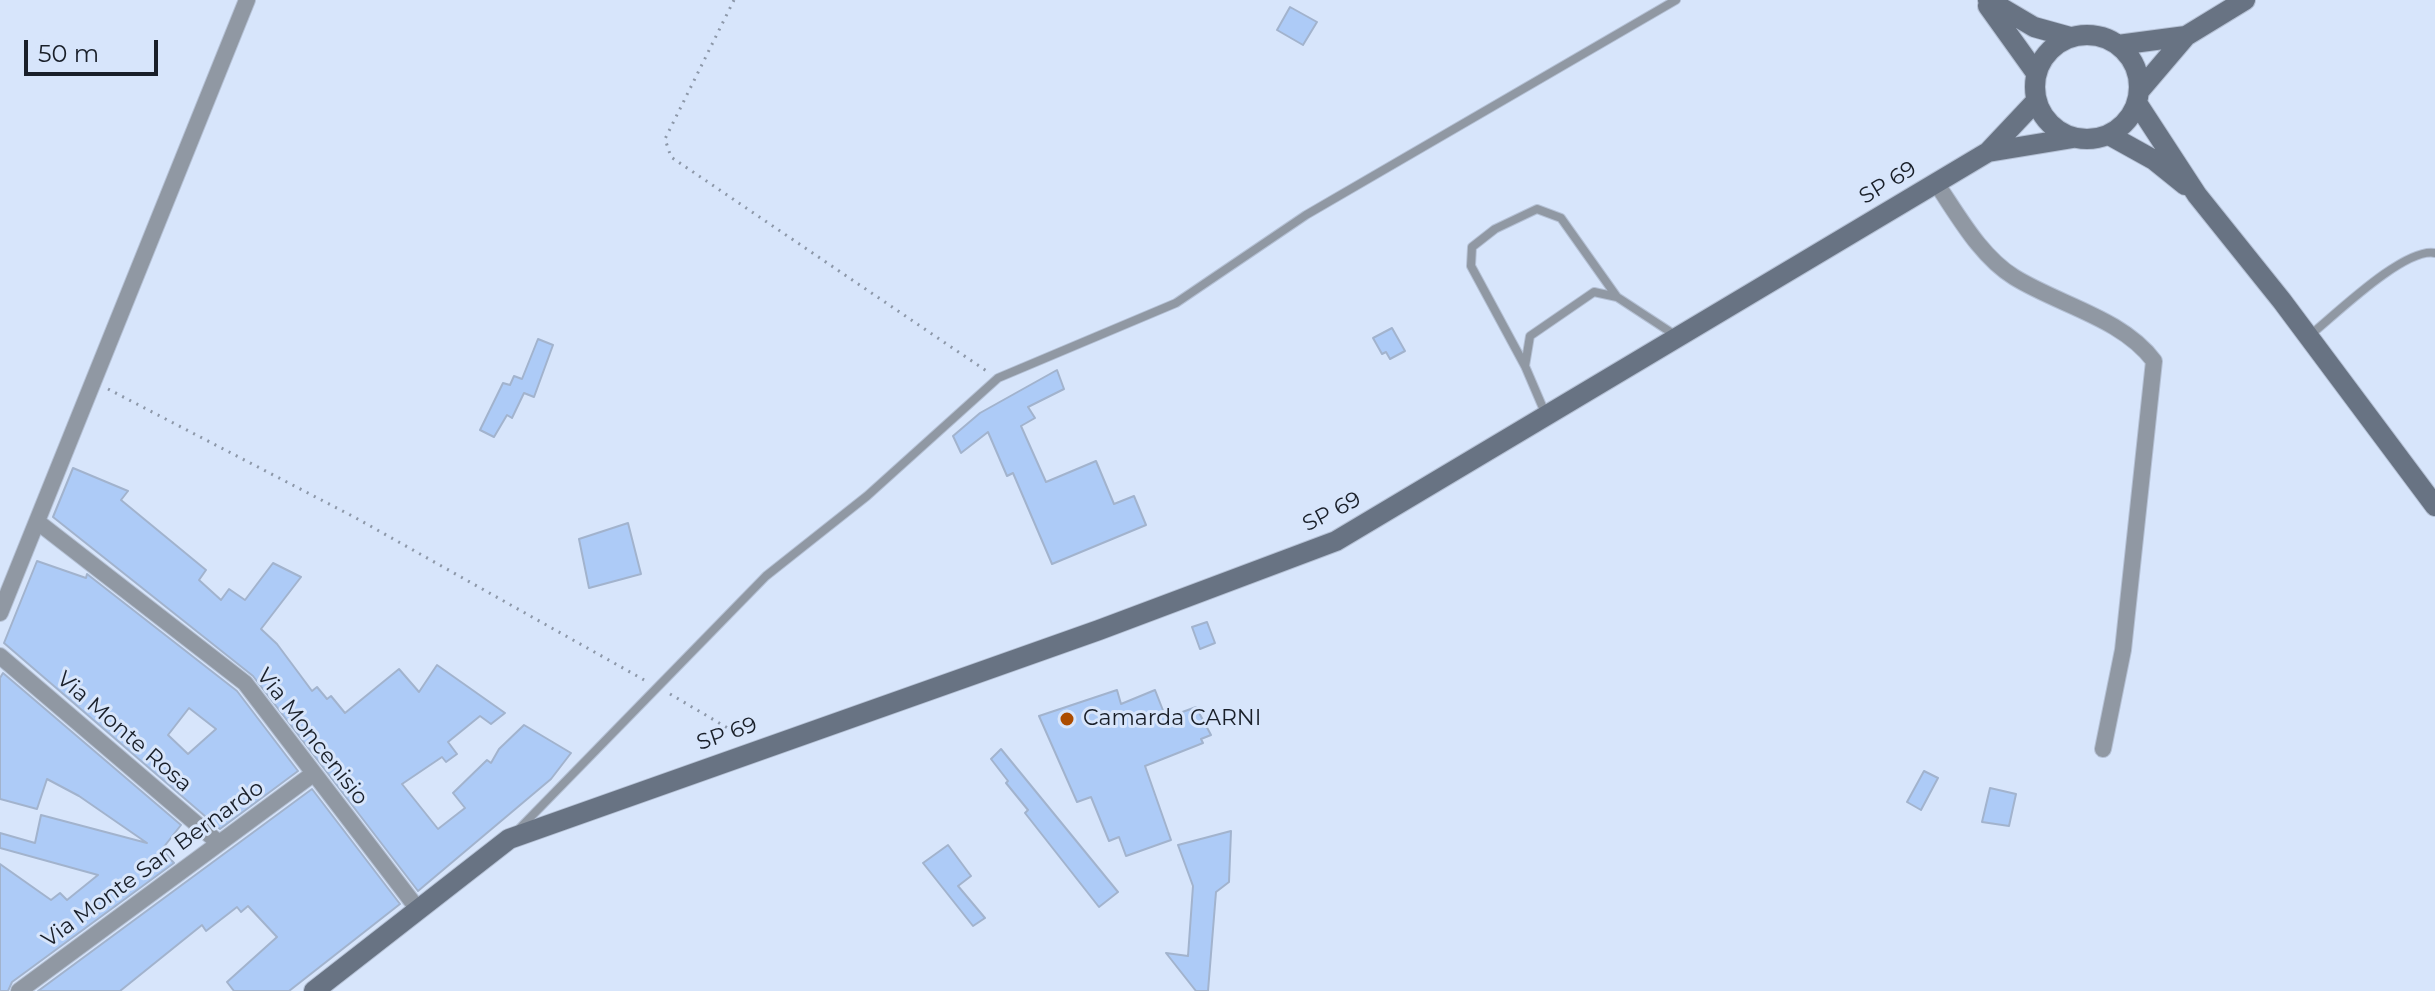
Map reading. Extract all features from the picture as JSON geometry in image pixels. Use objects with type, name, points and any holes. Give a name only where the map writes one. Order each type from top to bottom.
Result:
[{"type":"main road","points":[[1986,0],[2034,27],[2070,37],[2095,35],[2118,45],[2135,65],[2138,97],[2197,195],[2308,336],[2435,506]]},
{"type":"main road","points":[[1986,0],[2036,73]]},
{"type":"main road","points":[[1988,152],[2073,138],[2091,140],[2109,135],[2131,116],[2138,97],[2186,36],[2245,0]]},
{"type":"main road","points":[[2118,45],[2186,36]]},
{"type":"main road","points":[[2070,37],[2049,51],[2036,73],[2036,101],[2044,117],[2057,130],[2073,138]]},
{"type":"main road","points":[[1988,152],[2036,101]]},
{"type":"main road","points":[[2109,135],[2154,160],[2197,195]]},
{"type":"main road","name":"SP 69","points":[[314,991],[509,839],[639,790],[1099,630],[1336,541],[1988,152]]},
{"type":"street","points":[[0,613],[39,523],[247,0]]},
{"type":"street","points":[[1936,183],[1983,249],[2012,276],[2139,341],[2154,361],[2123,650],[2103,749]]},
{"type":"street","name":"Via Moncenisio","points":[[39,523],[245,683],[417,908]]},
{"type":"street","name":"Via Monte Rosa","points":[[0,656],[219,843]]},
{"type":"street","name":"Via Monte San Bernardo","points":[[19,991],[313,774]]},
{"type":"lane","points":[[509,839],[655,686],[766,576],[867,496],[998,378],[1176,303],[1306,215],[1676,0]]},
{"type":"lane","points":[[1546,415],[1525,366],[1471,266],[1472,247],[1495,229],[1537,209],[1561,218],[1617,297],[1677,337]]},
{"type":"lane","points":[[2308,336],[2404,260],[2428,252],[2435,253]]},
{"type":"lane","points":[[1525,366],[1530,336],[1594,292],[1617,297]]},
{"type":"path","points":[[734,0],[665,139],[671,157],[977,365]]},
{"type":"path","points":[[94,383],[356,518],[761,748]]},
{"type":"building","points":[[1290,7],[1317,22],[1303,45],[1277,30]]},
{"type":"building","points":[[1392,328],[1405,351],[1390,359],[1386,352],[1382,354],[1373,338]]},
{"type":"building","points":[[538,339],[553,345],[534,397],[524,393],[512,418],[507,415],[494,437],[480,430],[503,383],[510,385],[514,376],[522,379]]},
{"type":"building","points":[[1057,370],[1064,389],[1028,407],[1035,418],[1021,426],[1046,482],[1096,461],[1114,504],[1134,496],[1146,525],[1052,564],[1013,473],[1007,476],[988,432],[961,453],[953,436],[980,413]]},
{"type":"building","points":[[73,468],[128,491],[121,500],[206,570],[199,580],[221,600],[229,589],[245,600],[273,563],[301,577],[261,629],[277,644],[312,691],[317,687],[327,699],[331,696],[345,713],[399,669],[419,692],[437,665],[505,713],[491,724],[480,716],[448,742],[457,754],[446,762],[442,757],[402,784],[438,829],[465,808],[453,793],[487,760],[491,763],[499,749],[524,725],[571,753],[551,779],[418,891],[253,676],[53,517]]},
{"type":"building","points":[[628,523],[641,574],[589,588],[579,539]]},
{"type":"building","points":[[37,561],[86,578],[87,574],[237,691],[298,771],[220,829],[4,643]],"holes":[[[189,708],[216,729],[188,754],[168,735]]]},
{"type":"building","points":[[1207,622],[1215,643],[1200,649],[1192,627]]},
{"type":"building","points":[[3,673],[181,825],[163,848],[169,849],[165,853],[174,863],[12,982],[8,991],[0,991],[0,864],[51,900],[60,893],[67,900],[98,875],[0,848],[0,833],[35,843],[41,815],[147,843],[79,796],[47,779],[37,809],[0,799],[0,678]]},
{"type":"building","points":[[1117,690],[1121,704],[1155,690],[1166,718],[1196,707],[1211,735],[1201,739],[1203,743],[1145,766],[1171,840],[1126,856],[1119,837],[1109,841],[1091,797],[1077,802],[1039,716]]},
{"type":"building","points":[[1001,749],[1118,892],[1099,907],[1025,813],[1028,810],[991,759]]},
{"type":"building","points":[[1924,771],[1938,778],[1921,810],[1907,802]]},
{"type":"building","points":[[1990,788],[2016,794],[2009,826],[1982,822]]},
{"type":"building","points":[[312,789],[400,904],[289,991],[234,991],[227,982],[277,937],[248,906],[241,912],[237,907],[206,931],[202,925],[120,991],[38,991]]},
{"type":"building","points":[[1231,831],[1229,882],[1216,892],[1208,991],[1196,991],[1166,953],[1188,956],[1193,886],[1178,845]]},
{"type":"building","points":[[948,845],[971,876],[958,886],[985,918],[973,926],[923,863]]},
{"type":"place","name":"Camarda CARNI","points":[[1067,719]]}]
